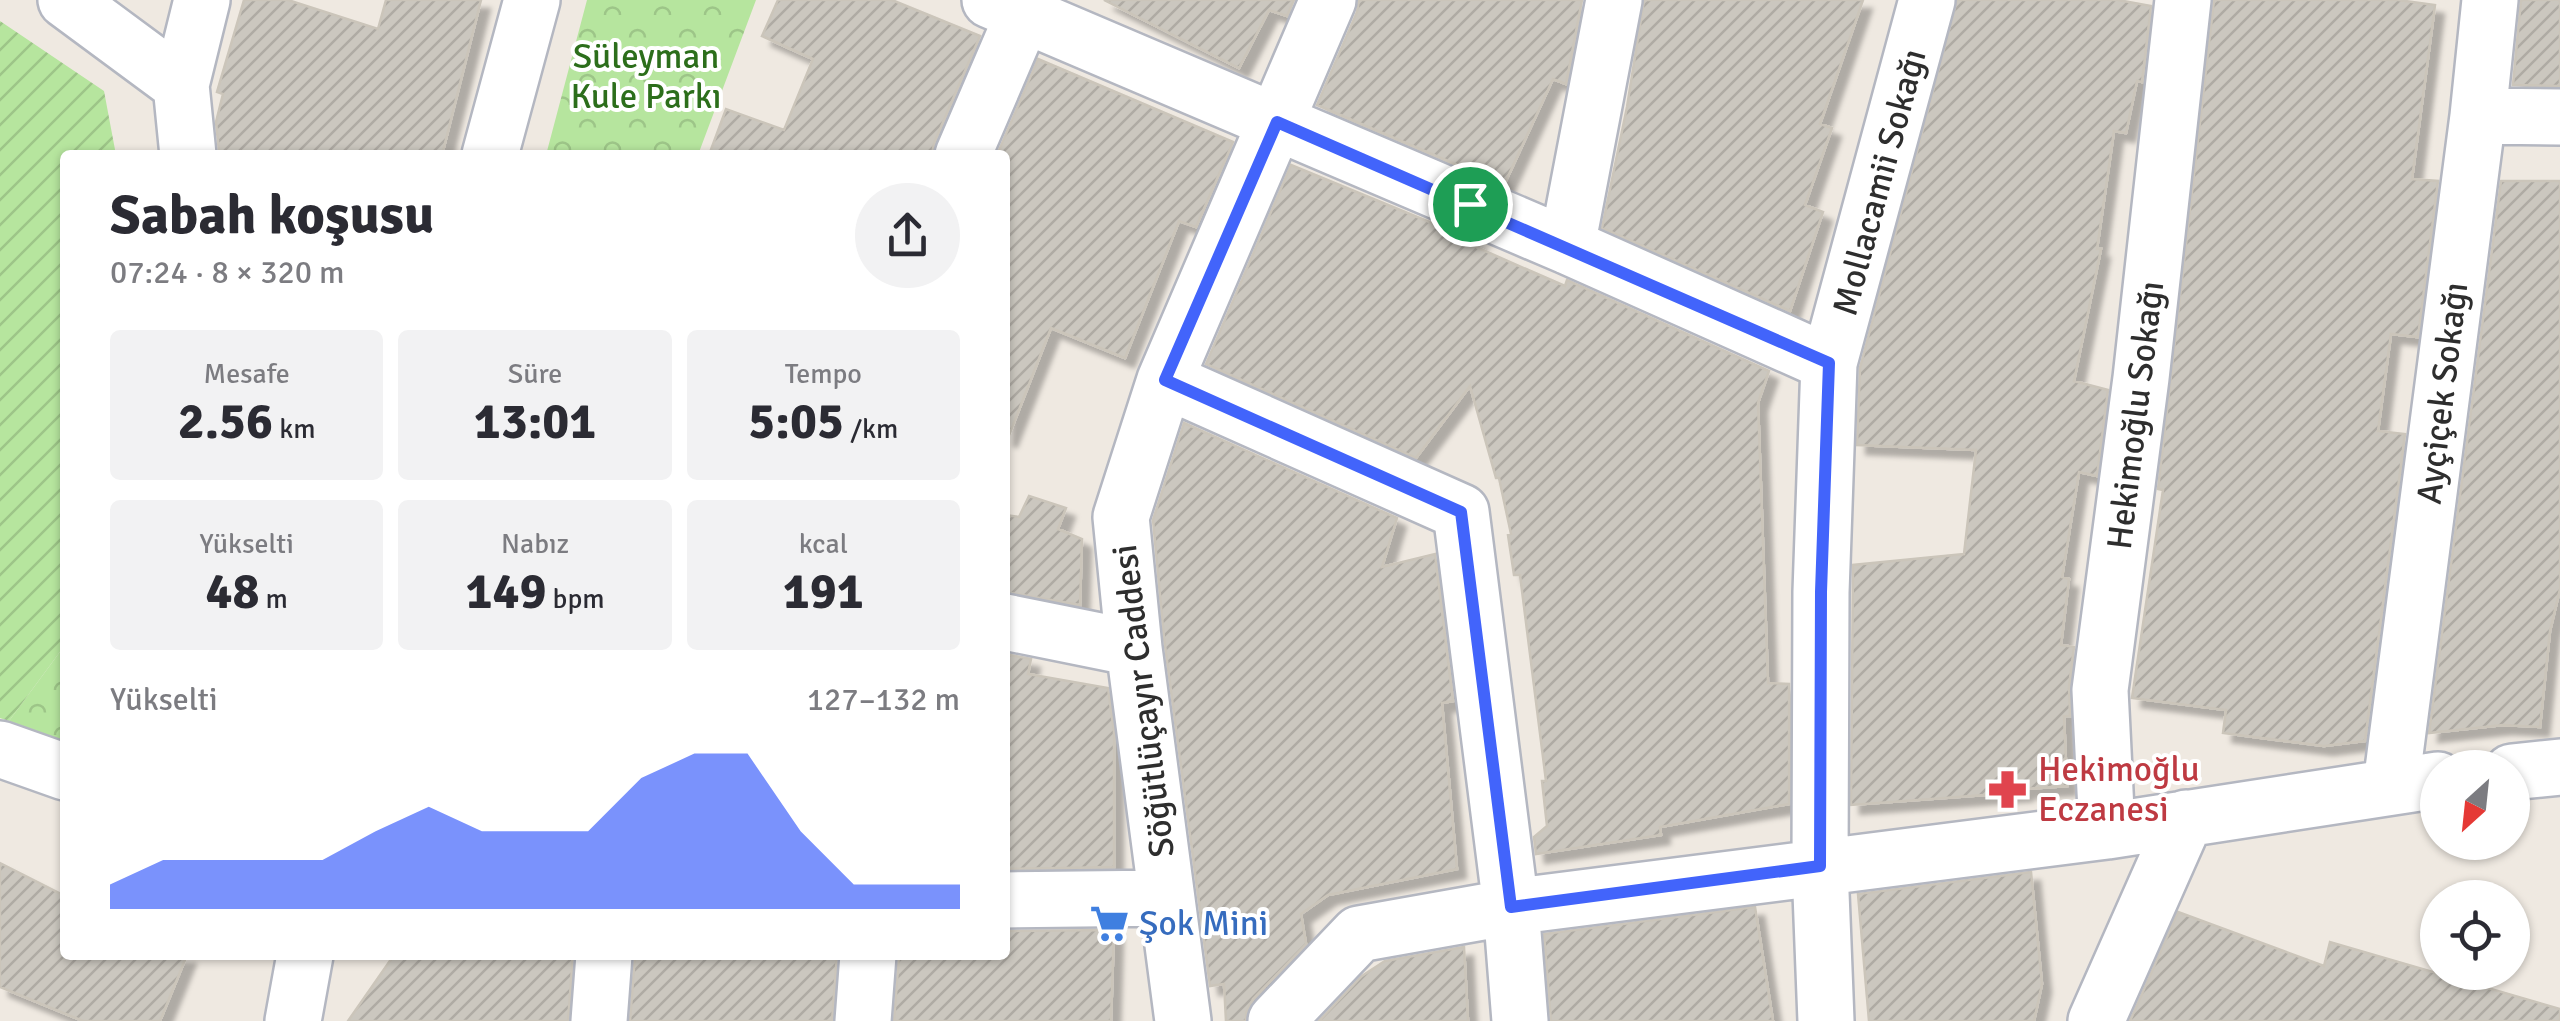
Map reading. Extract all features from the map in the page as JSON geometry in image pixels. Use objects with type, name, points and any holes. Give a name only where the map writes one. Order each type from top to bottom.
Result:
[{"type":"street","points":[[66,0],[181,85]]},
{"type":"street","points":[[188,150],[181,85],[202,0]]},
{"type":"street","points":[[491,150],[532,0]]},
{"type":"street","name":"Söğütlüçayır Caddesi","points":[[1183,1021],[1134,648],[1121,517],[1165,380],[1328,0]]},
{"type":"street","points":[[1567,246],[1614,0]]},
{"type":"street","name":"Mollacamii Sokağı","points":[[1826,1021],[1820,866],[1821,592],[1829,363],[1927,0]]},
{"type":"street","name":"Hekimoğlu Sokağı","points":[[2108,831],[2100,690],[2141,378],[2183,0]]},
{"type":"street","name":"Ayçiçek Sokağı","points":[[2414,782],[2490,0]]},
{"type":"street","points":[[964,150],[1007,7],[1567,246],[1829,363]]},
{"type":"street","points":[[2478,116],[2560,117]]},
{"type":"street","points":[[1165,380],[1461,512],[1511,907],[1520,1021]]},
{"type":"street","points":[[1010,623],[1134,648]]},
{"type":"street","points":[[0,749],[60,770]]},
{"type":"street","points":[[2530,770],[2560,767]]},
{"type":"street","points":[[1276,1021],[1359,934],[1511,907],[2108,831],[2414,782]]},
{"type":"street","points":[[2096,1021],[2186,818]]},
{"type":"street","points":[[1010,900],[1166,898]]},
{"type":"street","points":[[293,1021],[304,960]]},
{"type":"street","points":[[599,1021],[604,960]]},
{"type":"street","points":[[864,1021],[868,960]]},
{"type":"green space","name":"Süleyman Kule Parkı","points":[[587,0],[756,0],[700,150],[547,150]]},
{"type":"green space","points":[[0,21],[104,91],[115,150],[60,150],[60,652],[9,721],[0,718]]},
{"type":"green space","points":[[60,652],[60,739],[9,721]]},
{"type":"building","points":[[244,0],[288,0],[378,29],[386,0],[481,0],[443,150],[219,150],[216,122],[223,94],[217,92]]},
{"type":"building","points":[[778,0],[892,0],[980,36],[933,150],[711,150],[726,109],[784,130],[813,59],[762,36]]},
{"type":"building","points":[[1104,0],[1294,0],[1287,16],[1269,10],[1239,68]]},
{"type":"building","points":[[1359,0],[1582,0],[1566,84],[1553,79],[1504,185],[1317,105]]},
{"type":"building","points":[[1644,0],[1863,0],[1820,124],[1832,128],[1805,205],[1823,212],[1790,311],[1602,228]]},
{"type":"building","points":[[1957,0],[2118,0],[2151,6],[2142,82],[2137,81],[2126,133],[2114,131],[2097,249],[2101,249],[2074,381],[2108,390],[2097,476],[2079,472],[2062,577],[2069,579],[2061,645],[2074,647],[2070,716],[2064,716],[2067,786],[1851,805],[1853,565],[1964,554],[1976,450],[1857,445],[1860,368]]},
{"type":"building","points":[[2214,0],[2398,0],[2435,5],[2412,179],[2438,181],[2418,337],[2391,334],[2378,431],[2405,434],[2365,741],[2324,746],[2223,733],[2226,710],[2132,698],[2163,490],[2158,489]]},
{"type":"building","points":[[2521,0],[2560,0],[2560,86],[2513,85]]},
{"type":"building","points":[[1038,59],[1233,142],[1196,227],[1179,221],[1125,358],[1051,328],[1010,433],[1010,150],[999,150]]},
{"type":"building","points":[[1291,165],[1478,242],[1476,247],[1565,286],[1567,280],[1769,371],[1758,403],[1768,683],[1789,684],[1789,804],[1660,827],[1661,835],[1536,854],[1534,837],[1547,826],[1542,781],[1546,781],[1520,575],[1514,575],[1508,535],[1511,534],[1499,478],[1470,386],[1416,458],[1206,364]]},
{"type":"building","points":[[2501,181],[2560,181],[2560,589],[2550,631],[2540,727],[2503,725],[2429,733]]},
{"type":"building","points":[[1184,423],[1397,518],[1382,567],[1435,554],[1453,701],[1442,703],[1457,869],[1328,895],[1301,914],[1306,944],[1253,999],[1246,1021],[1226,1021],[1224,984],[1210,986],[1164,638],[1153,520]]},
{"type":"building","points":[[1029,496],[1066,508],[1058,529],[1082,539],[1080,605],[1010,593],[1010,516],[1019,517]]},
{"type":"building","points":[[1010,655],[1031,659],[1028,674],[1108,688],[1114,732],[1114,867],[1010,869]]},
{"type":"building","points":[[0,863],[60,893],[60,960],[185,960],[160,1021],[83,1021],[0,987]]},
{"type":"building","points":[[2031,872],[2042,984],[2034,1021],[1869,1021],[1858,894]]},
{"type":"building","points":[[1755,907],[1773,1021],[1551,1021],[1544,934]]},
{"type":"building","points":[[2178,912],[2324,966],[2330,942],[2420,968],[2420,990],[2495,990],[2560,1009],[2560,1021],[2130,1021]]},
{"type":"building","points":[[1114,930],[1111,1021],[894,1021],[899,960],[1010,960],[1010,931]]},
{"type":"building","points":[[1464,947],[1468,1021],[1319,1021],[1362,976],[1385,961]]},
{"type":"building","points":[[391,960],[573,960],[568,1021],[348,1021]]},
{"type":"building","points":[[635,960],[837,960],[832,1021],[630,1021]]},
{"type":"place","name":"Hekimoğlu Eczanesi","points":[[2008,789]]},
{"type":"place","name":"Şok Mini","points":[[1109,923]]},
{"type":"route","points":[[1277,122],[1470,204],[1829,363],[1821,592],[1820,866],[1511,907],[1461,512],[1165,380],[1277,122]]}]
